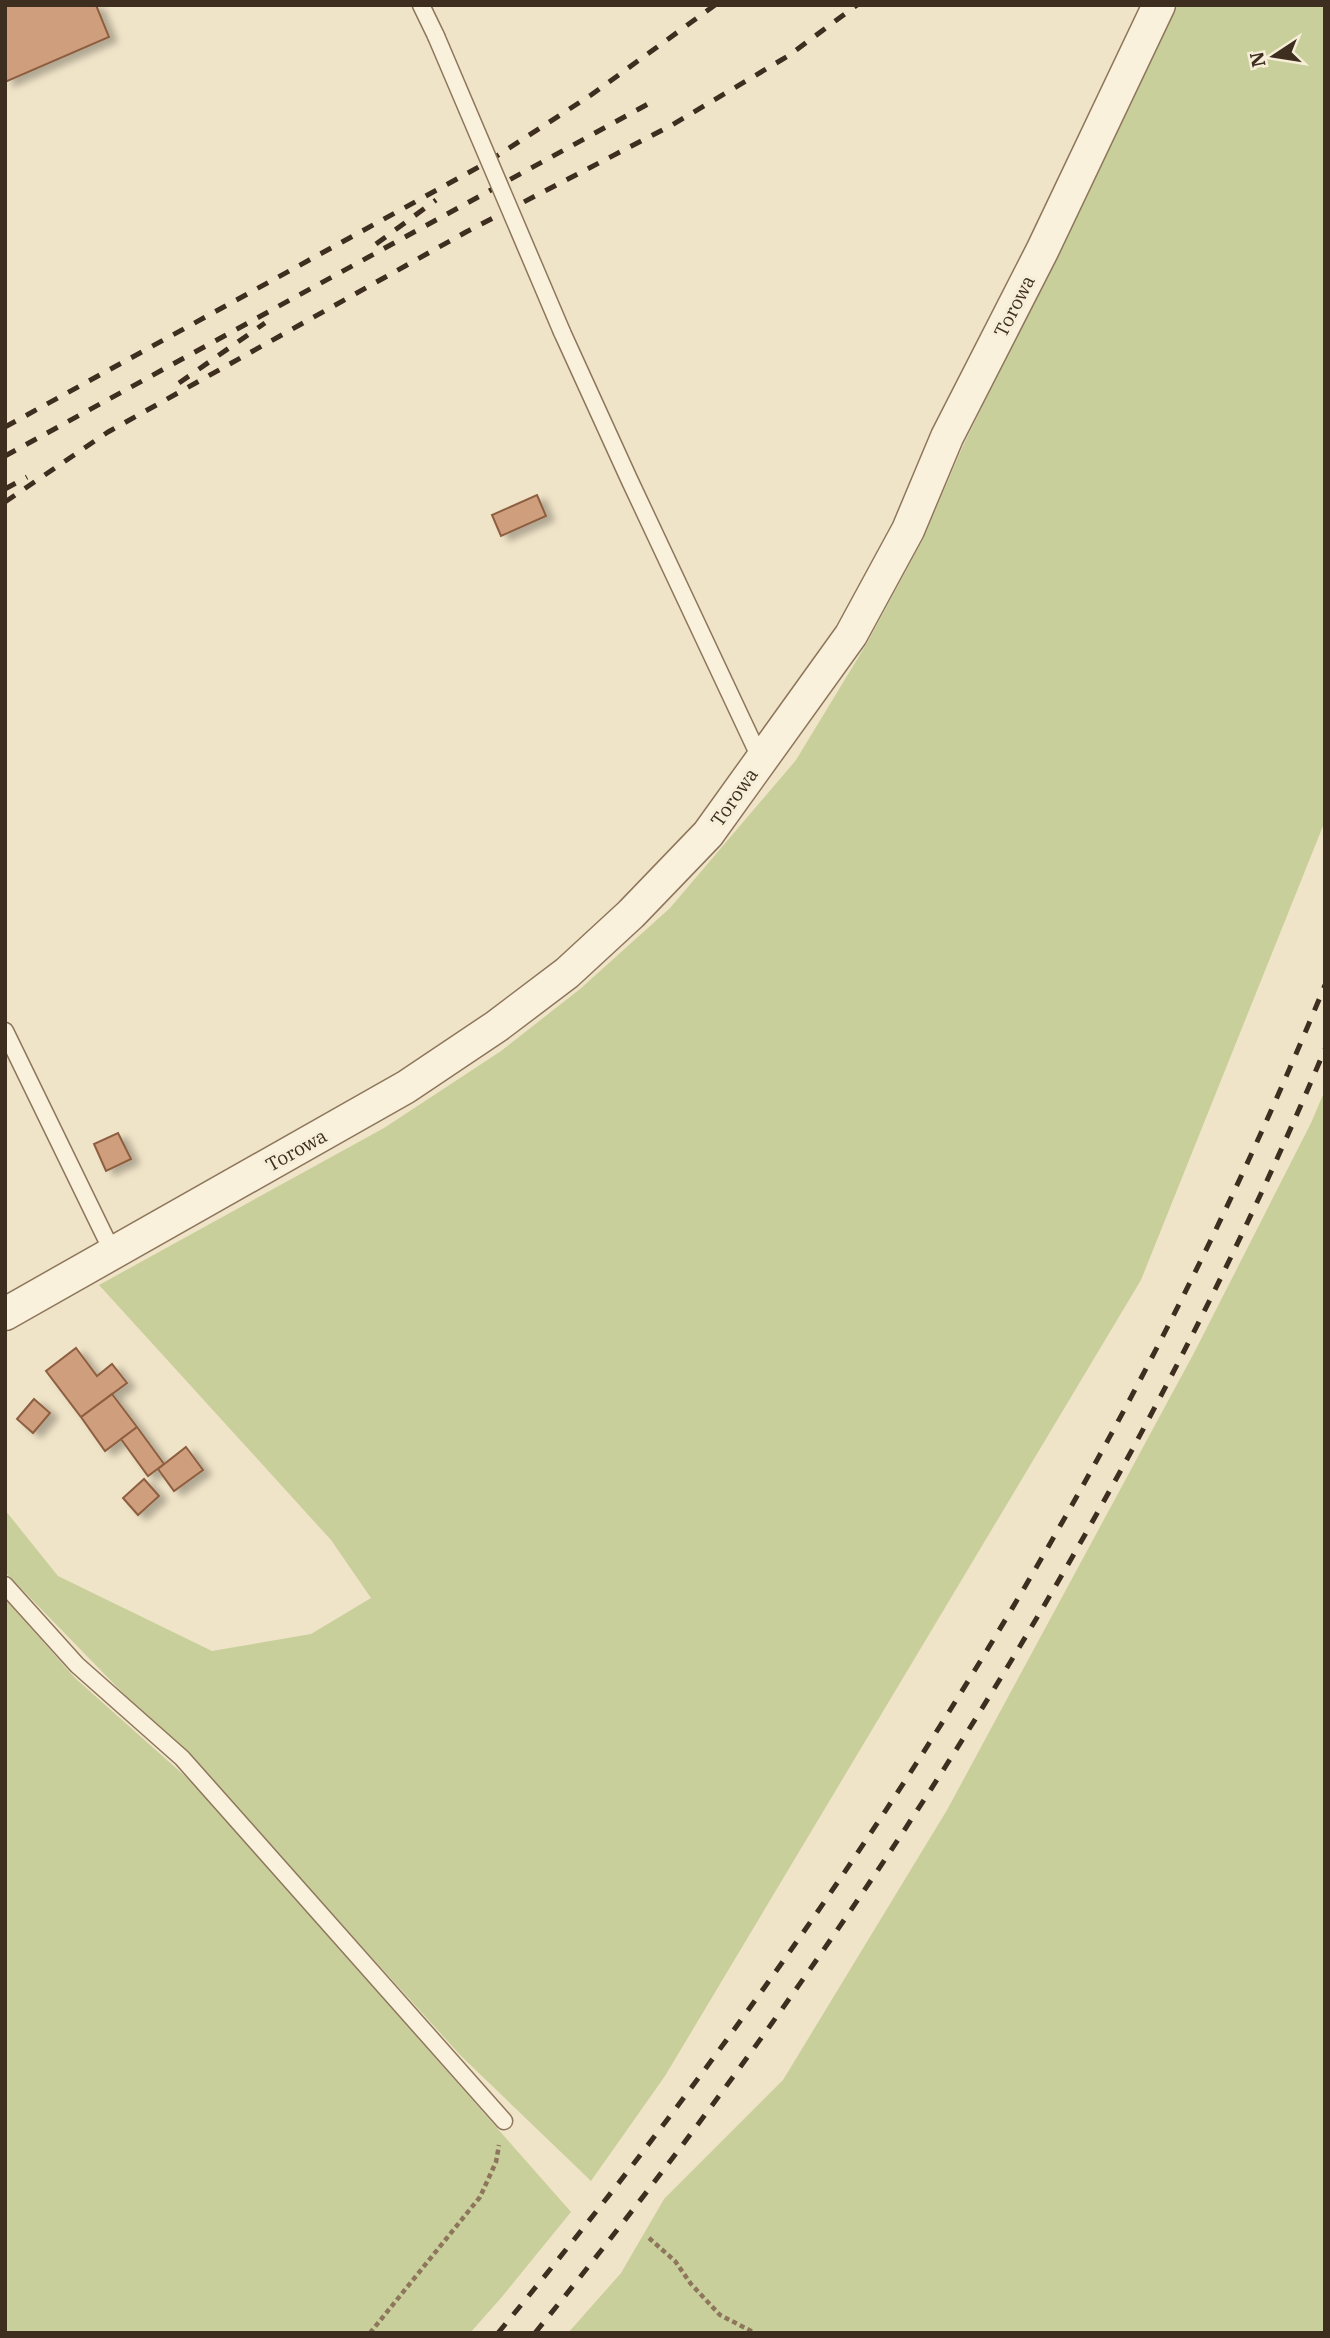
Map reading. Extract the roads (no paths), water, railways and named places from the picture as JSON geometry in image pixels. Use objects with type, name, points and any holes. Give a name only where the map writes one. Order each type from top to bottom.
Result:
[{"type":"street","name":"Torowa","points":[[5,1314],[406,1087],[497,1026],[557,981],[631,914],[708,834],[851,635],[908,530],[947,437],[1042,251],[1159,5]]},
{"type":"lane","points":[[421,5],[562,332],[761,760]]},
{"type":"lane","points":[[5,1031],[113,1253]]},
{"type":"lane","points":[[5,1585],[76,1665],[183,1758],[504,2121]]},
{"type":"railway","points":[[5,427],[486,163],[591,95],[715,5]]},
{"type":"railway","points":[[5,502],[108,432],[466,232],[672,125],[788,56],[857,5]]},
{"type":"railway","points":[[5,456],[648,104]]},
{"type":"railway","points":[[376,244],[436,200]]},
{"type":"railway","points":[[179,383],[265,323]]},
{"type":"railway","points":[[5,489],[27,477]]},
{"type":"railway","points":[[498,2333],[622,2179],[741,2020],[855,1857],[962,1690],[1064,1519],[1158,1345],[1246,1167],[1325,985]]},
{"type":"railway","points":[[535,2333],[652,2185],[764,2034],[873,1878],[976,1718],[1073,1556],[1164,1390],[1248,1221],[1325,1049]]}]
